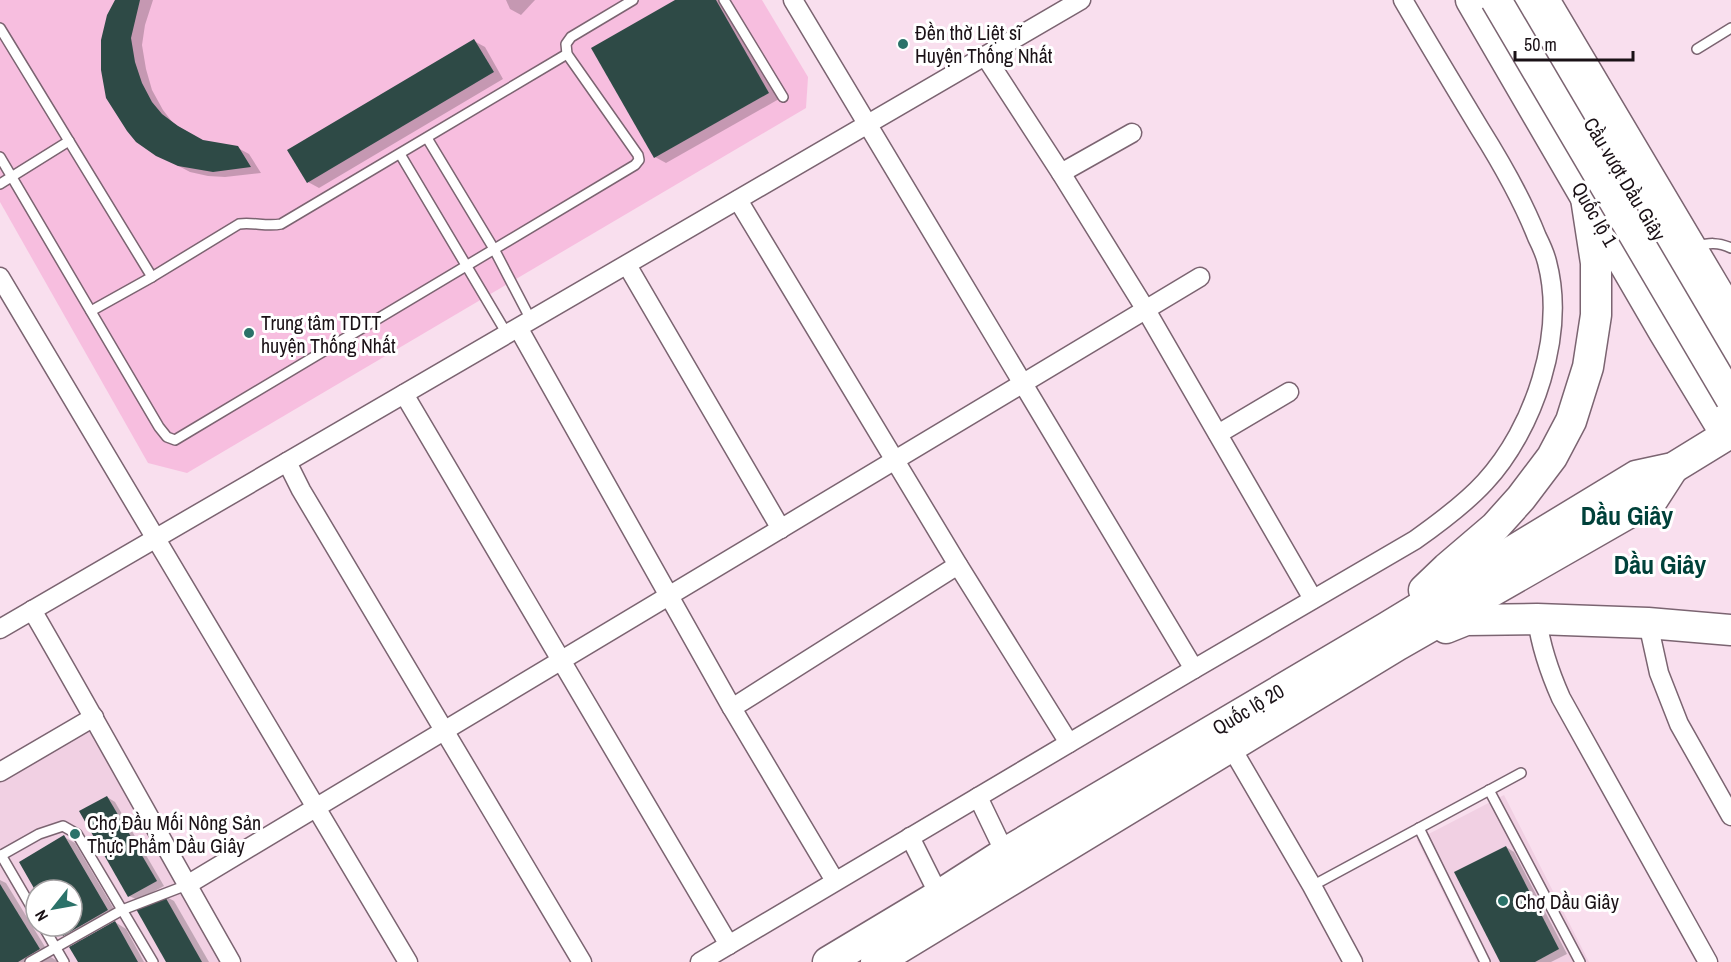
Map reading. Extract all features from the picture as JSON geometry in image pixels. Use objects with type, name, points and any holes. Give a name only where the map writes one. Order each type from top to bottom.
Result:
[{"type":"highway","name":"Quốc lộ 1","points":[[1471,0],[1728,439]]},
{"type":"highway","name":"Cầu vượt Dầu Giây","points":[[1496,0],[1731,398]]},
{"type":"highway","name":"Cầu vượt Dầu Giây","points":[[1519,0],[1731,359]]},
{"type":"highway","points":[[1544,0],[1731,315]]},
{"type":"highway","points":[[1392,636],[1447,568],[1495,527],[1521,498],[1552,457],[1571,421],[1588,367],[1596,315],[1596,263],[1586,198]]},
{"type":"highway","points":[[1728,439],[1721,418],[1722,410],[1731,398]]},
{"type":"highway","name":"Quốc lộ 20","points":[[892,958],[945,906],[1005,853],[1392,636],[1653,499],[1673,468],[1728,439]]},
{"type":"highway","points":[[1392,636],[1466,620],[1537,619],[1648,623],[1731,630]]},
{"type":"highway","name":"Quốc lộ 20","points":[[828,962],[945,906],[1232,747],[1392,636]]},
{"type":"street","points":[[793,0],[1194,669]]},
{"type":"street","points":[[0,629],[1081,0]]},
{"type":"street","points":[[700,962],[1415,540],[1485,483],[1503,460],[1521,433],[1545,369],[1551,329],[1552,296],[1547,262],[1530,218],[1510,178],[1403,0]]},
{"type":"street","points":[[985,56],[1146,310],[1313,599]]},
{"type":"street","points":[[1061,173],[1132,133]]},
{"type":"street","points":[[738,200],[958,565],[1069,743]]},
{"type":"street","points":[[627,264],[781,529]]},
{"type":"street","points":[[187,885],[1200,277]]},
{"type":"street","points":[[0,278],[408,962]]},
{"type":"street","points":[[520,328],[732,708],[836,881]]},
{"type":"street","points":[[1218,434],[1289,392]]},
{"type":"street","points":[[404,394],[729,945]]},
{"type":"street","points":[[288,462],[301,490],[582,962]]},
{"type":"street","points":[[732,708],[958,565]]},
{"type":"street","points":[[32,610],[231,962]]},
{"type":"street","points":[[1537,619],[1540,643],[1561,698],[1708,962]]},
{"type":"street","points":[[1648,623],[1659,672],[1679,724],[1731,816]]},
{"type":"street","points":[[0,772],[94,717]]},
{"type":"street","points":[[1232,747],[1353,962]]},
{"type":"street","points":[[978,797],[1005,853]]},
{"type":"street","points":[[910,837],[945,906]]},
{"type":"lane","points":[[0,157],[159,427],[167,437],[175,440],[635,165],[639,160],[638,155],[567,54],[566,44],[571,37],[622,3],[633,0]]},
{"type":"lane","points":[[724,0],[783,98]]},
{"type":"lane","points":[[0,28],[152,277]]},
{"type":"lane","points":[[1697,49],[1731,28]]},
{"type":"lane","points":[[91,311],[239,224],[249,222],[271,226],[281,224],[567,54]]},
{"type":"lane","points":[[427,138],[494,249],[520,328]]},
{"type":"lane","points":[[0,184],[69,141]]},
{"type":"lane","points":[[400,154],[467,265],[520,328]]},
{"type":"lane","points":[[1690,247],[1712,243],[1723,244],[1731,248]]},
{"type":"lane","points":[[1312,886],[1521,772]]},
{"type":"lane","points":[[1489,790],[1580,962]]},
{"type":"lane","points":[[24,894],[1,855],[39,834],[63,826],[77,834],[153,962]]},
{"type":"lane","points":[[1419,828],[1485,962]]},
{"type":"lane","points":[[30,962],[122,910],[187,885]]},
{"type":"lane","points":[[50,938],[64,962]]},
{"type":"shaded area","name":"Trung tâm TDTT huyện Thống Nhất","points":[[0,0],[762,0],[808,77],[806,108],[187,473],[148,463],[0,202]]},
{"type":"shaded area","name":"Chợ Đầu Mối Nông Sản Thực Phẩm Dầu Giây","points":[[89,727],[224,962],[0,962],[0,777]]},
{"type":"shaded area","name":"Chợ Dầu Giây","points":[[1504,795],[1589,962],[1477,962],[1417,840]]},
{"type":"building","points":[[115,0],[140,0],[131,38],[135,62],[152,102],[162,114],[178,126],[203,140],[238,146],[251,167],[213,172],[178,166],[156,156],[136,142],[127,131],[106,98],[101,70],[101,40],[107,15]]},
{"type":"building","points":[[675,0],[716,0],[769,93],[654,158],[591,48]]},
{"type":"building","points":[[474,39],[494,72],[307,183],[287,150]]},
{"type":"building","points":[[107,796],[157,881],[128,897],[79,811]]},
{"type":"building","points":[[64,835],[108,910],[84,924],[84,878],[28,878],[19,862]]},
{"type":"building","points":[[1506,846],[1559,949],[1535,962],[1500,962],[1454,872]]},
{"type":"building","points":[[0,884],[24,923],[24,938],[33,938],[40,949],[18,962],[0,962]]},
{"type":"building","points":[[163,893],[202,962],[166,962],[136,909]]},
{"type":"building","points":[[115,921],[138,962],[78,962],[69,947]]},
{"type":"place","name":"Đền thờ Liệt sĩ Huyện Thống Nhất","points":[[903,44]]},
{"type":"place","name":"Trung tâm TDTT huyện Thống Nhất","points":[[249,333]]},
{"type":"place","name":"Chợ Đầu Mối Nông Sản Thực Phẩm Dầu Giây","points":[[75,834]]},
{"type":"place","name":"Chợ Dầu Giây","points":[[1503,901]]},
{"type":"district","name":"Dầu Giây","points":[[1627,515]]},
{"type":"district","name":"Dầu Giây","points":[[1660,564]]}]
